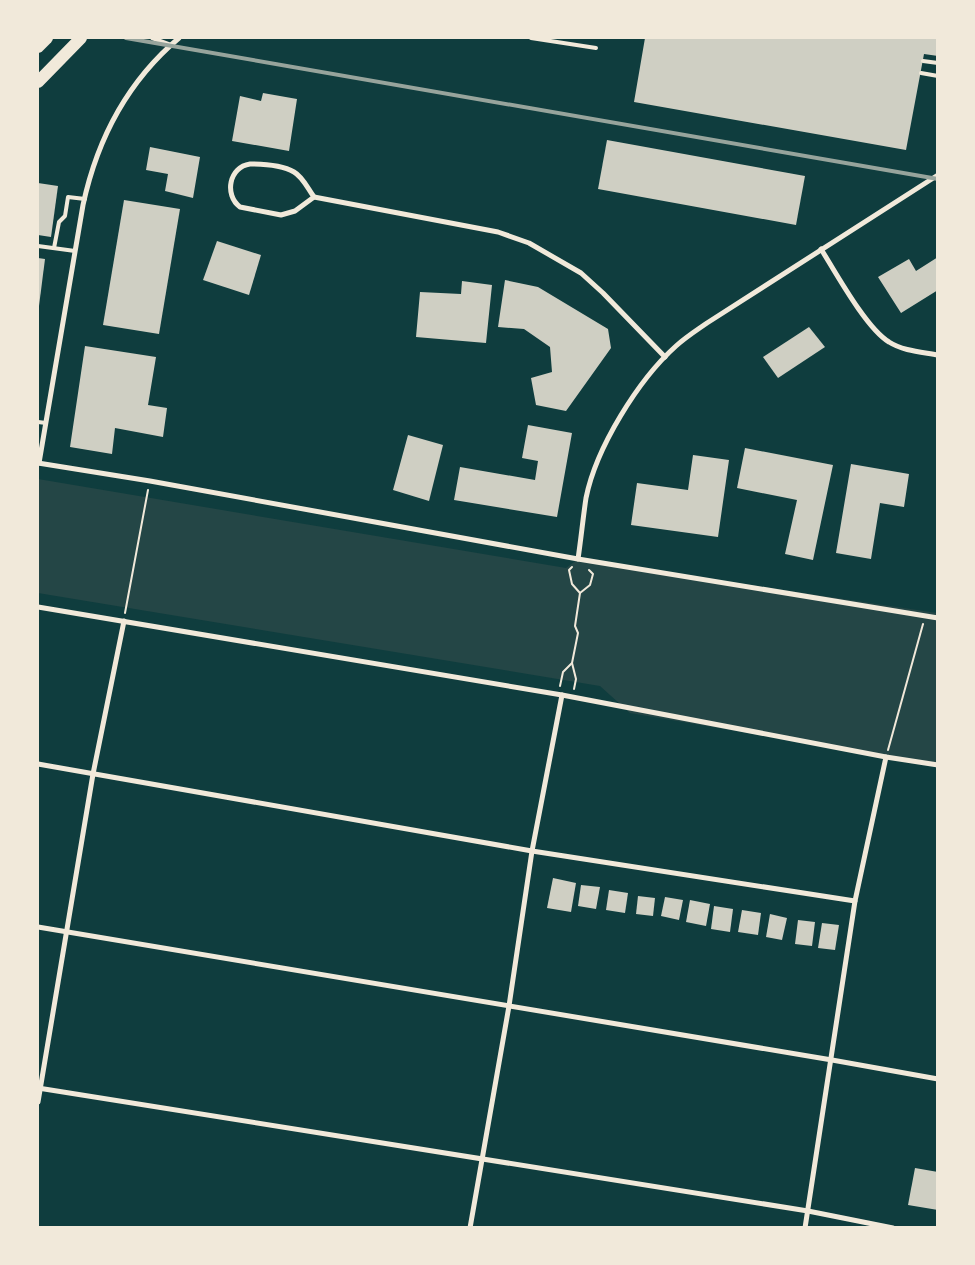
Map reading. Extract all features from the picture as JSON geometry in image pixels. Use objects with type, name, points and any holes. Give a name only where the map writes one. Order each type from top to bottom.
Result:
[{"type":"highway","points":[[38,47],[47,38]]},
{"type":"highway","points":[[60,61],[81,38]]},
{"type":"highway","points":[[38,82],[85,38]]},
{"type":"street","points":[[179,38],[142,76],[117,113],[96,158],[85,199],[38,463],[150,481],[578,559],[938,618]]},
{"type":"street","points":[[314,197],[295,211],[281,215],[240,207],[233,200],[231,187],[233,175],[237,169],[246,164],[286,169],[294,172],[301,178],[314,197],[498,232],[529,243],[580,273],[603,293],[665,357]]},
{"type":"street","points":[[578,559],[586,497],[600,457],[616,424],[630,402],[665,357],[707,323],[938,174]]},
{"type":"street","points":[[821,249],[872,328],[889,342],[912,351],[938,355]]},
{"type":"street","points":[[38,607],[562,695],[886,757],[938,765]]},
{"type":"street","points":[[38,1102],[93,774],[124,620]]},
{"type":"street","points":[[470,1228],[509,1006],[532,851],[562,695]]},
{"type":"street","points":[[805,1228],[855,901],[886,757]]},
{"type":"street","points":[[38,764],[532,851],[855,901]]},
{"type":"street","points":[[38,927],[938,1079]]},
{"type":"street","points":[[39,1088],[808,1212],[893,1228]]},
{"type":"lane","points":[[152,38],[171,45]]},
{"type":"lane","points":[[531,38],[560,40],[596,48]]},
{"type":"lane","points":[[923,60],[938,63]]},
{"type":"lane","points":[[921,73],[938,76]]},
{"type":"lane","points":[[54,248],[59,222],[64,216],[68,197],[85,199]]},
{"type":"lane","points":[[38,246],[75,252]]},
{"type":"lane","points":[[38,422],[46,423]]},
{"type":"path","points":[[124,620],[150,481]]},
{"type":"path","points":[[572,663],[563,672],[560,686],[562,695],[574,688],[576,679],[572,663],[578,633],[576,626],[580,593],[590,585],[593,574],[578,559],[570,570],[572,584],[580,593]]},
{"type":"path","points":[[886,757],[925,616]]},
{"type":"shaded area","points":[[38,479],[566,568],[578,559],[937,613],[937,765],[630,713],[600,686],[38,593]]},
{"type":"building","points":[[645,38],[938,38],[938,56],[924,54],[906,150],[634,102]]},
{"type":"building","points":[[263,93],[297,99],[289,151],[232,141],[240,96],[261,101]]},
{"type":"building","points":[[607,140],[805,176],[796,225],[598,189]]},
{"type":"building","points":[[150,147],[200,157],[193,198],[165,191],[168,174],[146,170]]},
{"type":"building","points":[[38,183],[58,186],[51,237],[38,235]]},
{"type":"building","points":[[124,200],[180,209],[159,334],[103,325]]},
{"type":"building","points":[[217,241],[261,255],[249,295],[203,280]]},
{"type":"building","points":[[938,257],[938,290],[901,313],[878,277],[909,259],[916,271]]},
{"type":"building","points":[[38,258],[45,259],[39,306],[38,306]]},
{"type":"building","points":[[505,280],[538,287],[608,329],[611,348],[566,411],[536,405],[531,378],[552,372],[550,347],[524,329],[498,327]]},
{"type":"building","points":[[462,281],[492,285],[486,343],[416,337],[420,292],[461,294]]},
{"type":"building","points":[[809,327],[825,347],[778,378],[763,357]]},
{"type":"building","points":[[85,346],[156,357],[148,405],[167,408],[163,437],[115,428],[112,454],[70,447]]},
{"type":"building","points":[[528,425],[572,433],[557,517],[454,500],[460,467],[535,480],[538,461],[522,458]]},
{"type":"building","points":[[408,435],[443,445],[429,501],[393,490]]},
{"type":"building","points":[[745,448],[833,465],[813,560],[785,554],[797,500],[737,488]]},
{"type":"building","points":[[693,455],[729,460],[718,537],[631,525],[637,483],[688,490]]},
{"type":"building","points":[[851,464],[909,474],[904,507],[880,503],[871,559],[836,553]]},
{"type":"building","points":[[553,878],[576,883],[571,912],[547,908]]},
{"type":"building","points":[[581,885],[600,887],[596,909],[578,906]]},
{"type":"building","points":[[609,890],[628,893],[625,913],[606,910]]},
{"type":"building","points":[[638,896],[655,898],[653,916],[636,914]]},
{"type":"building","points":[[665,897],[683,900],[679,920],[661,916]]},
{"type":"building","points":[[690,900],[710,904],[706,926],[686,922]]},
{"type":"building","points":[[714,906],[733,909],[730,932],[711,929]]},
{"type":"building","points":[[742,910],[761,913],[758,935],[738,932]]},
{"type":"building","points":[[770,914],[787,918],[782,940],[766,937]]},
{"type":"building","points":[[798,920],[815,922],[812,946],[795,944]]},
{"type":"building","points":[[822,923],[839,925],[835,950],[818,948]]},
{"type":"building","points":[[915,1168],[938,1172],[938,1210],[908,1205]]},
{"type":"railway","points":[[126,38],[938,179]]}]
